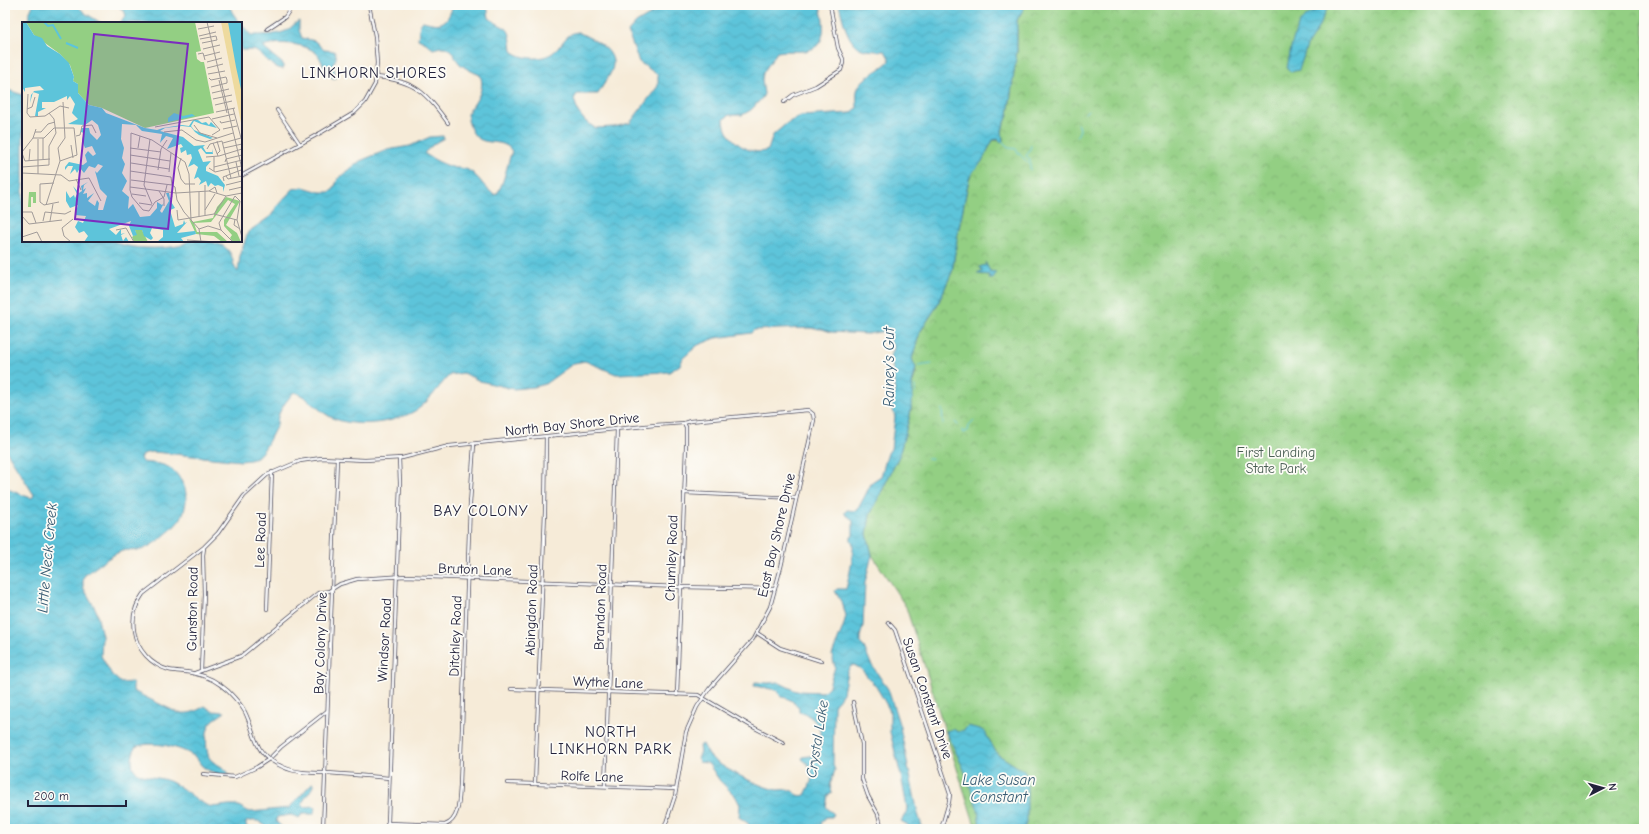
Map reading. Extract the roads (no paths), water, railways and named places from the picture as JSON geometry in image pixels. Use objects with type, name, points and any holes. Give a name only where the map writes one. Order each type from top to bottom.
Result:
[{"type":"street","points":[[267,29],[285,17],[293,5]]},
{"type":"street","points":[[242,175],[358,110],[369,97],[376,77],[377,63],[375,36],[368,5]]},
{"type":"street","points":[[784,102],[793,96],[816,86],[840,70],[843,59],[838,48],[830,5]]},
{"type":"street","points":[[376,77],[397,81],[418,88],[431,100],[448,122]]},
{"type":"street","points":[[277,110],[300,144]]},
{"type":"street","name":"North Bay Shore Drive","points":[[195,673],[163,668],[148,658],[137,642],[134,630],[133,618],[137,605],[146,591],[204,547],[218,532],[244,496],[272,472],[287,465],[305,460],[321,458],[370,460],[399,458],[449,446],[617,429],[684,424],[690,421],[794,410],[810,411]]},
{"type":"street","name":"East Bay Shore Drive","points":[[664,829],[676,789],[686,732],[697,707],[748,646],[757,633],[770,607],[814,420],[813,414],[810,411]]},
{"type":"street","name":"Chumley Road","points":[[676,694],[686,426],[684,424]]},
{"type":"street","name":"Brandon Road","points":[[605,786],[617,429]]},
{"type":"street","name":"Abingdon Road","points":[[535,784],[546,437]]},
{"type":"street","name":"Ditchley Road","points":[[388,823],[428,825],[448,824],[457,812],[460,781],[467,579],[474,444]]},
{"type":"street","name":"Windsor Road","points":[[388,823],[400,483],[399,458]]},
{"type":"street","name":"Bay Colony Drive","points":[[322,829],[337,459]]},
{"type":"street","name":"Lee Road","points":[[267,609],[272,472]]},
{"type":"street","points":[[684,493],[796,498]]},
{"type":"street","name":"Gunston Road","points":[[201,671],[204,547]]},
{"type":"street","name":"Bruton Lane","points":[[195,673],[240,656],[320,592],[357,579],[396,576],[680,587],[775,589]]},
{"type":"street","name":"Susan Constant Drive","points":[[888,622],[895,630],[950,794],[941,829]]},
{"type":"street","points":[[757,633],[780,648],[821,661]]},
{"type":"street","points":[[195,673],[211,679],[223,686],[234,697],[245,712],[255,740],[269,759],[277,764],[292,770],[389,778]]},
{"type":"street","name":"Wythe Lane","points":[[511,689],[676,694],[698,695],[704,697]]},
{"type":"street","points":[[704,697],[751,726],[784,743]]},
{"type":"street","points":[[853,702],[862,744],[862,779],[868,796],[878,814],[882,829]]},
{"type":"street","points":[[203,774],[235,777],[257,767],[269,759],[281,747],[327,711]]},
{"type":"street","name":"Rolfe Lane","points":[[507,783],[676,789]]},
{"type":"street","points":[[387,829],[388,823]]},
{"type":"water","points":[[33,5],[77,5],[85,13],[99,22],[28,22],[29,14]]},
{"type":"water","points":[[117,5],[229,5],[239,22],[121,22],[126,15]]},
{"type":"water","name":"Little Neck Creek","points":[[453,5],[487,5],[489,18],[507,29],[509,32],[512,51],[528,58],[539,58],[550,54],[558,48],[570,34],[578,32],[598,42],[609,52],[612,58],[613,64],[611,72],[598,94],[577,94],[574,99],[578,112],[585,121],[595,128],[614,127],[630,123],[658,86],[658,75],[639,62],[628,32],[636,23],[666,5],[820,5],[823,19],[823,33],[818,45],[813,49],[805,51],[777,52],[763,73],[762,80],[764,94],[762,98],[751,110],[742,115],[729,115],[724,119],[727,132],[731,137],[745,148],[756,152],[768,150],[773,135],[787,123],[801,116],[851,113],[857,108],[857,91],[859,86],[866,78],[889,61],[885,51],[871,51],[862,49],[853,42],[846,30],[839,5],[1026,5],[1017,20],[1017,51],[1008,115],[1002,130],[1003,141],[1001,142],[998,139],[993,140],[981,163],[973,171],[969,179],[952,272],[937,306],[920,332],[912,359],[916,368],[912,384],[913,395],[910,415],[899,456],[870,515],[867,534],[872,555],[865,582],[863,626],[860,643],[864,647],[871,664],[888,689],[900,727],[918,814],[923,829],[909,829],[908,825],[901,821],[907,808],[890,732],[890,711],[877,688],[861,669],[854,665],[851,666],[847,672],[843,693],[834,706],[833,765],[835,770],[830,785],[832,792],[828,795],[826,807],[834,814],[832,817],[827,817],[824,819],[821,829],[749,829],[749,824],[739,817],[740,805],[736,797],[720,781],[707,763],[699,762],[698,759],[700,754],[699,746],[703,744],[709,755],[714,760],[731,771],[761,785],[777,790],[788,790],[802,796],[805,795],[808,790],[812,772],[807,763],[802,759],[803,757],[816,755],[820,749],[820,729],[812,718],[799,712],[799,707],[789,699],[781,697],[777,690],[754,686],[755,682],[778,682],[796,691],[823,692],[829,686],[835,667],[832,655],[846,616],[843,605],[835,591],[837,589],[846,589],[853,556],[853,543],[851,537],[853,536],[853,520],[845,514],[845,512],[847,510],[857,511],[872,482],[881,476],[888,453],[891,449],[895,417],[891,403],[895,393],[893,369],[890,358],[894,348],[885,331],[867,334],[831,332],[822,329],[809,328],[754,330],[751,333],[716,338],[698,345],[683,358],[680,365],[669,372],[616,374],[585,361],[574,363],[545,384],[534,387],[513,389],[480,381],[463,373],[450,375],[418,409],[400,418],[378,423],[355,423],[335,419],[324,413],[305,397],[294,392],[280,411],[277,425],[266,446],[257,457],[253,459],[241,461],[154,452],[144,454],[140,458],[142,462],[167,466],[176,473],[184,486],[186,498],[185,506],[183,514],[178,522],[156,542],[140,550],[124,550],[117,553],[85,575],[83,578],[83,587],[96,610],[102,636],[101,656],[112,675],[121,683],[132,682],[133,691],[176,712],[191,712],[205,706],[212,711],[225,712],[208,727],[207,748],[211,760],[229,774],[224,775],[213,772],[206,769],[189,753],[158,744],[135,747],[132,759],[133,767],[136,772],[142,775],[173,783],[206,805],[213,807],[236,805],[251,812],[289,808],[312,783],[314,783],[302,803],[304,807],[314,806],[316,808],[313,814],[302,814],[299,818],[291,815],[277,817],[276,821],[284,829],[271,829],[258,821],[251,821],[246,822],[246,826],[250,829],[5,829],[5,488],[32,498],[34,495],[5,449],[5,89],[22,95],[22,242],[116,242],[128,246],[163,248],[179,246],[188,242],[211,242],[227,249],[238,272],[240,256],[248,232],[271,216],[277,206],[293,189],[303,187],[320,192],[329,192],[333,190],[338,179],[360,161],[387,150],[410,146],[430,137],[443,136],[444,138],[435,143],[424,153],[447,165],[468,170],[476,176],[488,190],[496,195],[503,180],[512,151],[507,146],[500,143],[480,140],[470,127],[467,114],[481,91],[482,85],[480,75],[460,64],[450,49],[439,47],[433,49],[418,39],[420,23],[423,21],[434,23],[442,22],[446,20]]},
{"type":"water","points":[[1319,5],[1329,5],[1316,32],[1307,46],[1299,70],[1291,72],[1287,68],[1292,42],[1297,29],[1303,19],[1316,10]]},
{"type":"water","points":[[299,21],[299,30],[302,38],[315,41],[324,50],[334,51],[336,58],[333,64],[336,78],[333,78],[328,74],[318,55],[307,48],[284,43],[263,46],[283,64],[283,69],[271,64],[254,50],[242,50],[242,25],[251,35],[264,35],[286,31]]},
{"type":"water","points":[[985,262],[989,271],[996,272],[993,279],[989,279],[989,275],[978,274],[978,272],[982,272],[982,269],[979,267],[986,265]]},
{"type":"water","name":"Lake Susan Constant","points":[[968,726],[985,732],[997,754],[1024,771],[1027,776],[1027,821],[1024,829],[980,829],[978,810],[965,772],[946,731],[953,729],[958,732],[964,730]]},
{"type":"waterway","points":[[1085,113],[1088,110]]},
{"type":"waterway","points":[[1077,124],[1079,125],[1080,130],[1077,136]]},
{"type":"waterway","points":[[1002,141],[1009,148],[1016,149],[1028,163]]},
{"type":"waterway","points":[[1030,170],[1030,159],[1026,156],[1031,145]]},
{"type":"waterway","points":[[918,366],[932,364]]},
{"type":"waterway","points":[[913,385],[915,386],[915,393]]},
{"type":"waterway","points":[[942,409],[943,424]]},
{"type":"waterway","points":[[964,432],[968,431],[969,425],[975,419]]},
{"type":"waterway","points":[[955,422],[958,425]]},
{"type":"waterway","points":[[962,430],[962,432],[965,433]]},
{"type":"waterway","points":[[927,459],[932,459]]},
{"type":"district","name":"LINKHORN SHORES","points":[[374,73]]},
{"type":"district","name":"BAY COLONY","points":[[481,511]]},
{"type":"district","name":"NORTH LINKHORN PARK","points":[[611,740]]},
{"type":"water label","name":"Rainey's Gut","points":[[889,367]]},
{"type":"water label","name":"Crystal Lake","points":[[817,739]]},
{"type":"park label","name":"First Landing State Park","points":[[1276,460]]}]
